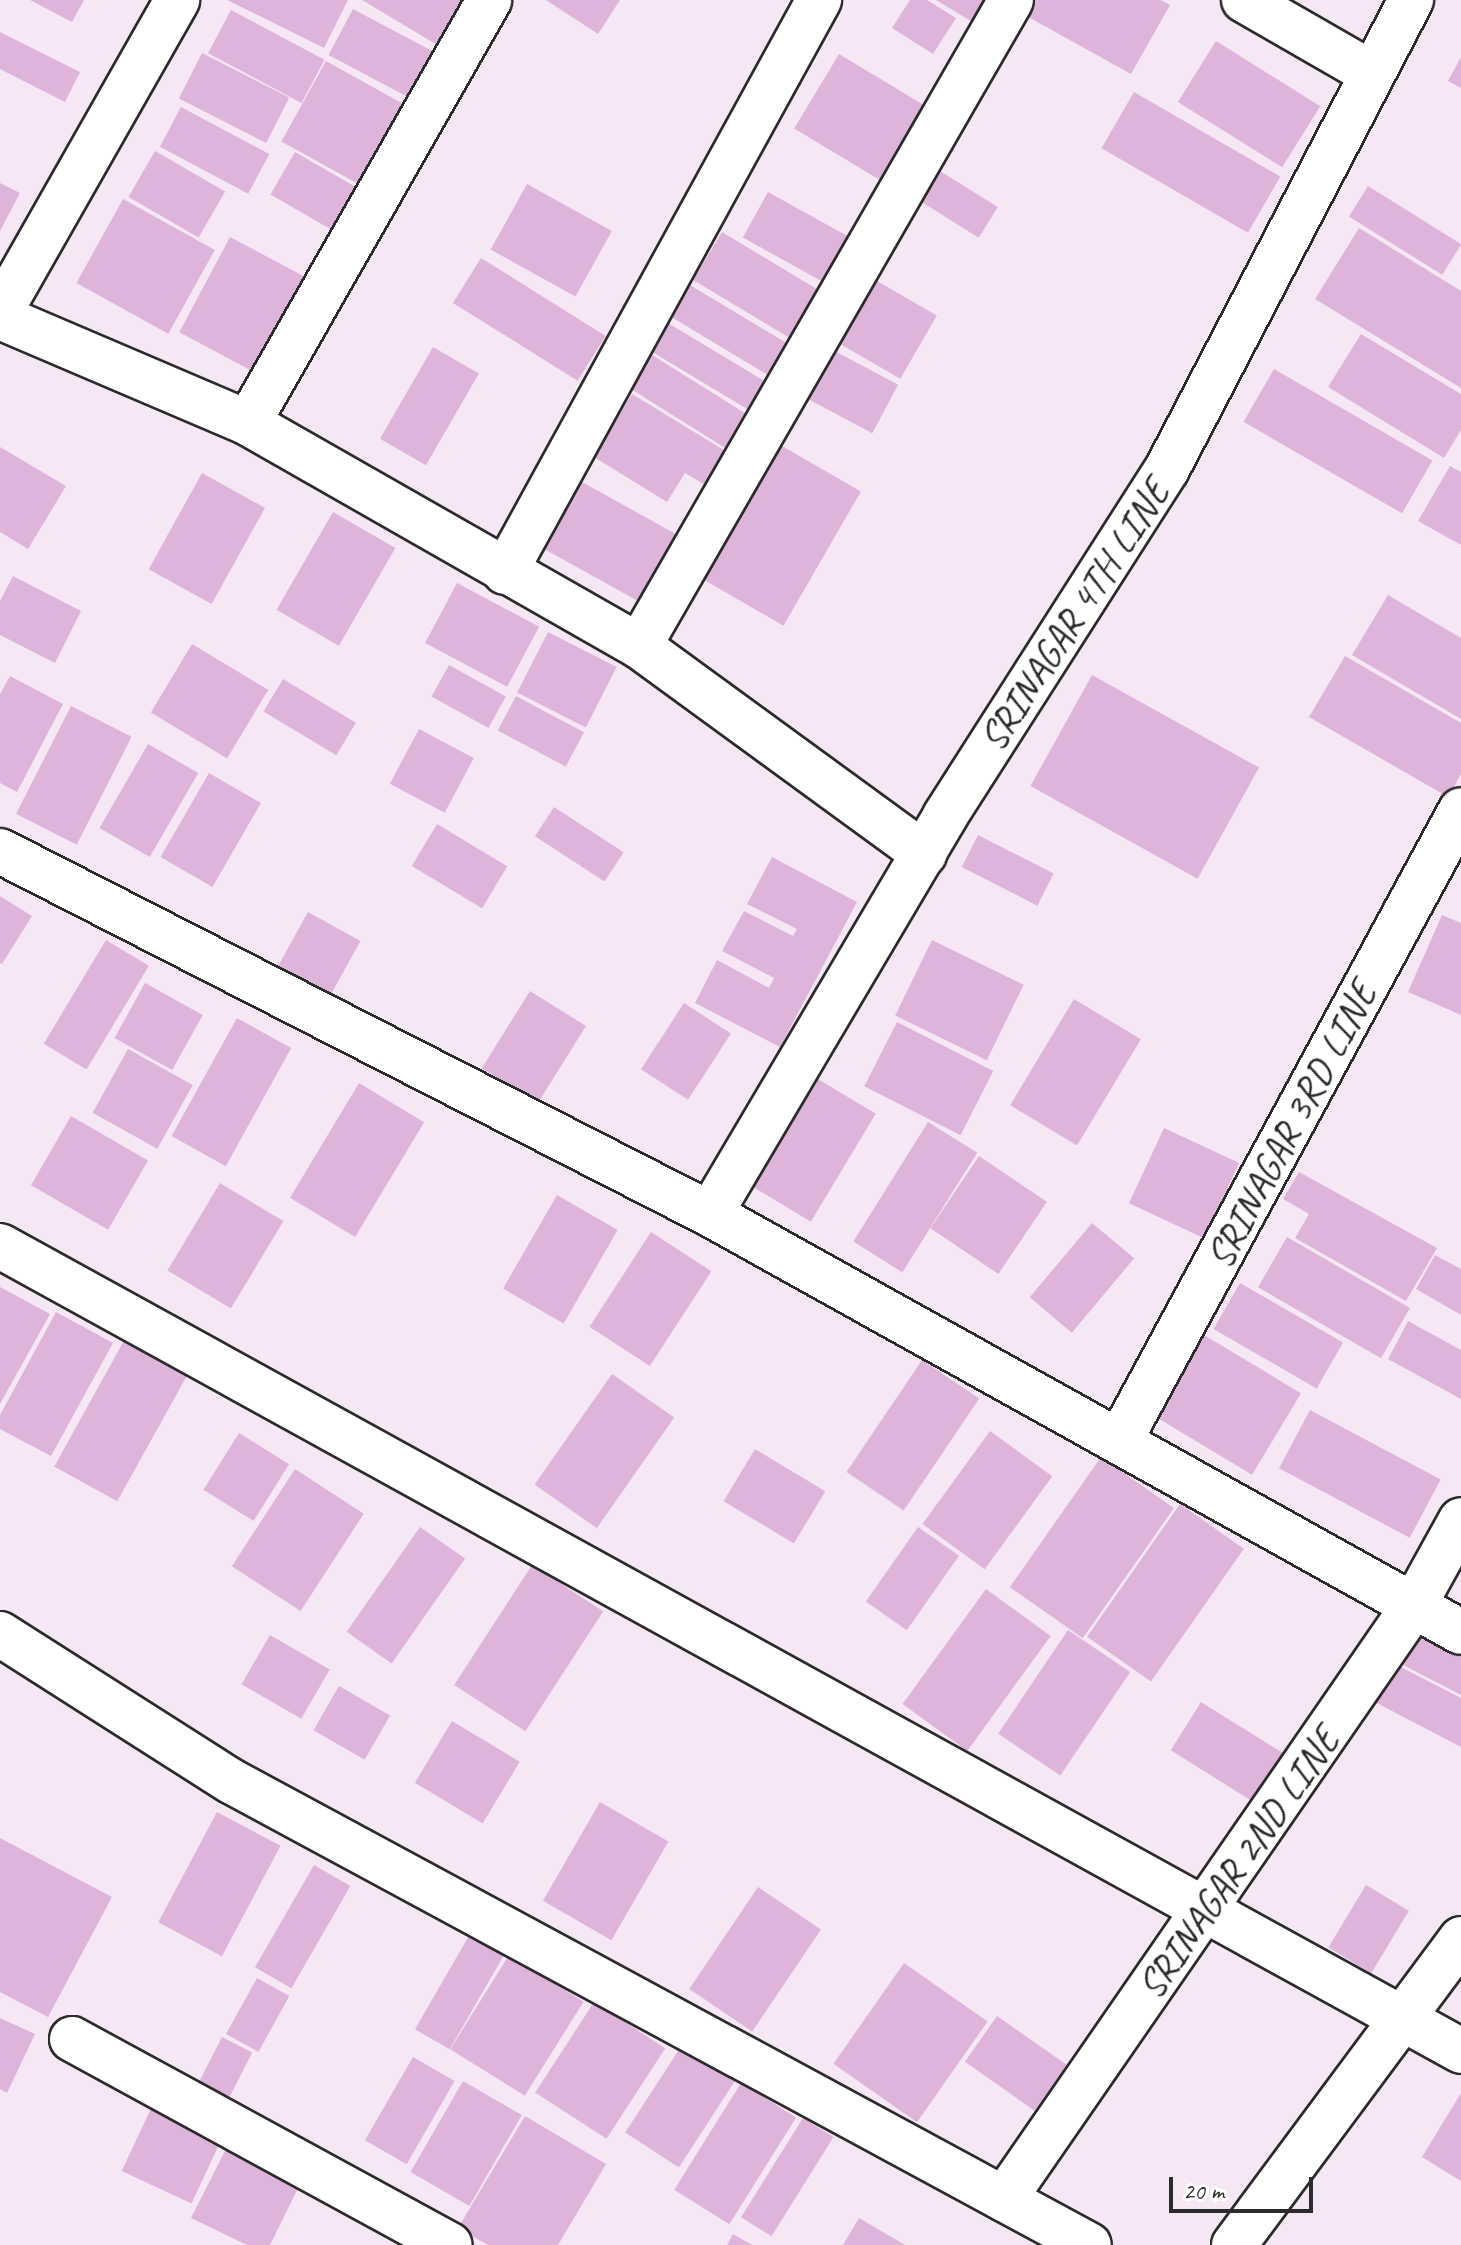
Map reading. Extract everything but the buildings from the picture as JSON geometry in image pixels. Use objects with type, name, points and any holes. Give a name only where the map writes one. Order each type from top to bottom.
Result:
[{"type":"street","points":[[177,0],[0,314],[248,423],[639,646],[924,854]]},
{"type":"street","points":[[248,423],[489,0]]},
{"type":"street","points":[[505,572],[819,0]]},
{"type":"street","points":[[639,646],[1011,0]]},
{"type":"street","points":[[1244,0],[1371,73]]},
{"type":"street","name":"SRINAGAR 4TH LINE","points":[[710,1214],[924,854],[1167,469],[1411,0]]},
{"type":"street","name":"SRINAGAR 3RD LINE","points":[[1120,1440],[1461,810]]},
{"type":"street","points":[[0,851],[710,1214],[1461,1632]]},
{"type":"street","points":[[0,1246],[1461,2051]]},
{"type":"street","name":"SRINAGAR 2ND LINE","points":[[1004,2199],[1208,1909],[1413,1607],[1461,1520]]},
{"type":"street","points":[[0,1634],[231,1781],[1089,2245]]},
{"type":"street","points":[[1234,2245],[1461,1939]]},
{"type":"street","points":[[72,2039],[450,2245]]}]
